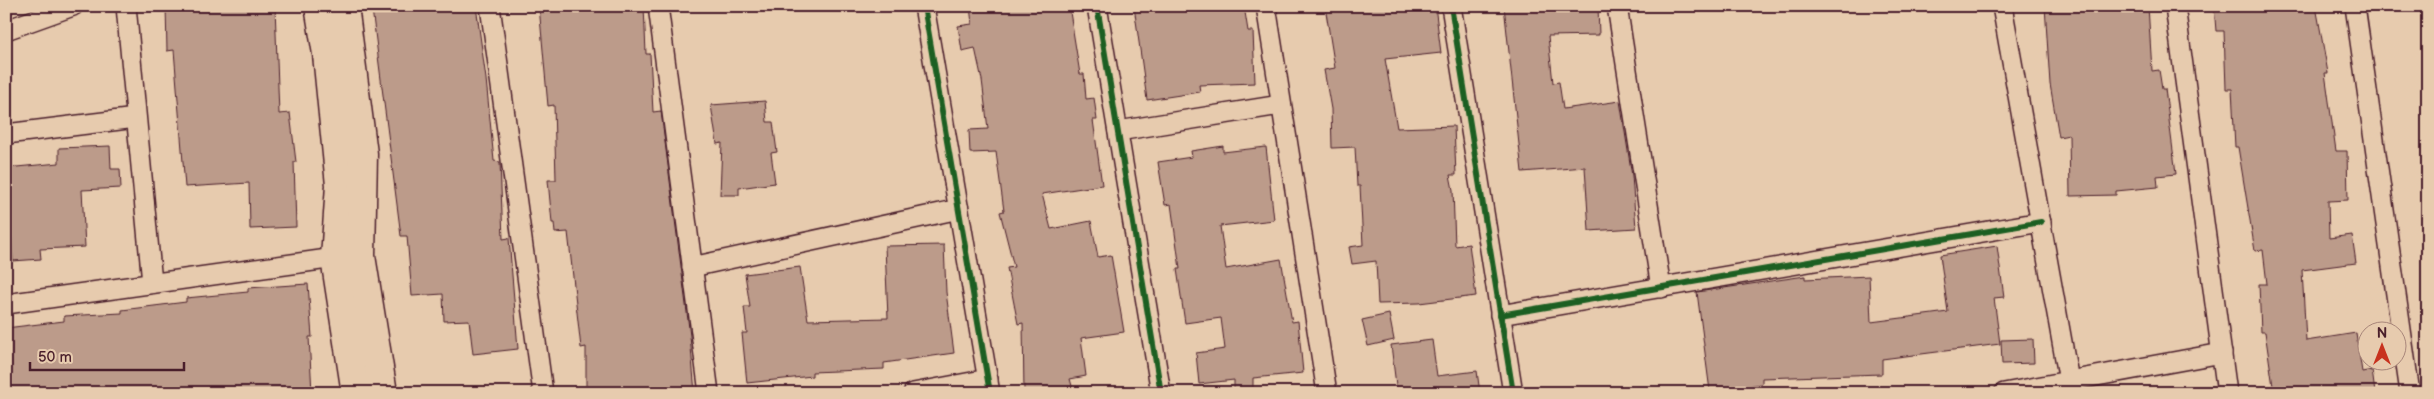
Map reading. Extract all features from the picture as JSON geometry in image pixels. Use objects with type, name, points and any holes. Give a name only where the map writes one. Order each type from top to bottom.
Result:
[{"type":"street","points":[[6,30],[73,6]]},
{"type":"street","points":[[126,6],[152,283]]},
{"type":"street","points":[[319,6],[327,54],[340,185],[335,258],[356,393]]},
{"type":"street","points":[[344,6],[363,154],[361,256],[382,393]]},
{"type":"street","points":[[490,6],[543,393]]},
{"type":"street","points":[[658,6],[709,393]]},
{"type":"street","points":[[913,393],[989,386],[924,6]]},
{"type":"street","points":[[1097,6],[1161,393]]},
{"type":"street","points":[[1266,6],[1328,393]]},
{"type":"street","points":[[1451,6],[1513,393]]},
{"type":"street","points":[[1618,6],[1661,288]]},
{"type":"street","points":[[2002,6],[2069,381]]},
{"type":"street","points":[[2175,6],[2227,393]]},
{"type":"street","points":[[2355,6],[2410,393]]},
{"type":"street","points":[[1118,131],[1282,105]]},
{"type":"street","points":[[6,134],[136,118]]},
{"type":"street","points":[[692,267],[958,208]]},
{"type":"street","points":[[1500,315],[2041,222]]},
{"type":"street","points":[[6,304],[335,258]]},
{"type":"street","points":[[2004,393],[2222,352]]},
{"type":"building","points":[[166,6],[275,6],[279,114],[290,113],[296,162],[294,162],[296,227],[250,229],[249,183],[185,187],[174,50],[167,51]]},
{"type":"building","points":[[395,6],[476,6],[486,79],[494,161],[500,162],[503,239],[509,238],[518,349],[473,354],[469,320],[444,321],[443,294],[412,296],[407,236],[401,236],[372,9]]},
{"type":"building","points":[[539,6],[644,6],[646,54],[650,54],[653,112],[661,111],[690,336],[695,393],[586,393],[586,347],[581,348],[568,232],[555,233],[554,223],[552,223],[548,180],[556,180],[554,105],[548,106]]},
{"type":"building","points":[[970,6],[1069,6],[1080,74],[1084,74],[1086,99],[1094,98],[1097,120],[1093,120],[1102,185],[1042,194],[1051,229],[1091,221],[1098,257],[1111,255],[1124,332],[1081,338],[1086,376],[1070,379],[1074,393],[1024,393],[1023,323],[1018,324],[1007,268],[1014,267],[1000,212],[1004,211],[996,152],[970,153],[969,130],[988,129],[982,80],[975,48],[962,51],[958,26],[972,24]]},
{"type":"building","points":[[1134,6],[1244,6],[1248,31],[1253,31],[1255,83],[1199,85],[1200,92],[1147,100]]},
{"type":"building","points":[[1325,6],[1435,6],[1441,53],[1385,59],[1397,128],[1454,126],[1456,175],[1450,175],[1453,190],[1455,246],[1469,244],[1476,296],[1419,303],[1378,304],[1376,261],[1352,264],[1349,247],[1363,245],[1360,186],[1357,186],[1355,147],[1332,148],[1331,109],[1324,70],[1335,68]]},
{"type":"building","points":[[1504,6],[1598,6],[1599,35],[1548,36],[1553,83],[1559,82],[1563,109],[1620,101],[1632,176],[1636,228],[1589,231],[1585,167],[1522,172]]},
{"type":"building","points":[[2045,6],[2148,6],[2152,71],[2159,70],[2162,89],[2165,89],[2176,174],[2157,176],[2158,187],[2116,191],[2116,195],[2070,196],[2069,135],[2059,137],[2050,84]]},
{"type":"building","points":[[2214,6],[2316,6],[2328,73],[2325,73],[2336,151],[2347,151],[2348,200],[2328,201],[2329,238],[2352,235],[2356,263],[2302,270],[2306,341],[2356,333],[2356,372],[2372,372],[2375,393],[2274,393],[2265,332],[2261,332],[2259,284],[2267,284],[2263,250],[2255,251],[2238,147],[2235,147],[2232,89],[2226,89],[2224,31],[2216,31]]},
{"type":"building","points":[[765,101],[767,122],[773,122],[777,152],[771,153],[775,183],[739,188],[739,195],[720,195],[722,143],[717,144],[711,105]]},
{"type":"building","points":[[110,146],[111,169],[120,169],[121,188],[82,190],[85,247],[40,249],[41,259],[13,261],[9,194],[6,194],[6,168],[59,163],[59,148]]},
{"type":"building","points":[[1223,146],[1223,152],[1266,147],[1274,220],[1220,226],[1226,269],[1281,259],[1292,322],[1298,321],[1303,373],[1253,378],[1253,393],[1234,393],[1234,380],[1199,384],[1196,353],[1225,349],[1221,318],[1185,323],[1177,269],[1180,269],[1171,204],[1165,205],[1158,162],[1192,157],[1191,151]]},
{"type":"building","points":[[944,245],[946,292],[954,353],[884,363],[884,369],[812,372],[812,376],[747,383],[742,333],[747,333],[744,307],[750,307],[745,274],[800,267],[808,320],[888,318],[885,246]]},
{"type":"building","points":[[1997,246],[2004,297],[1994,298],[2000,344],[1882,359],[1882,374],[1762,378],[1762,384],[1710,391],[1697,292],[1805,276],[1805,279],[1869,276],[1871,322],[1948,312],[1940,255]]},
{"type":"building","points":[[308,284],[312,337],[309,337],[312,393],[6,393],[6,328],[64,321],[64,316],[122,313],[122,310],[186,302],[186,298],[248,292],[248,288]]},
{"type":"building","points":[[1389,314],[1394,340],[1368,346],[1362,320]]},
{"type":"building","points":[[2033,339],[2034,363],[2002,364],[2001,340]]},
{"type":"building","points":[[1432,340],[1437,376],[1477,371],[1480,393],[1397,393],[1391,345]]},
{"type":"cycle path","points":[[924,6],[990,393]]},
{"type":"cycle path","points":[[1097,6],[1161,393]]},
{"type":"cycle path","points":[[1451,6],[1513,393]]},
{"type":"cycle path","points":[[1500,315],[2041,222]]}]
